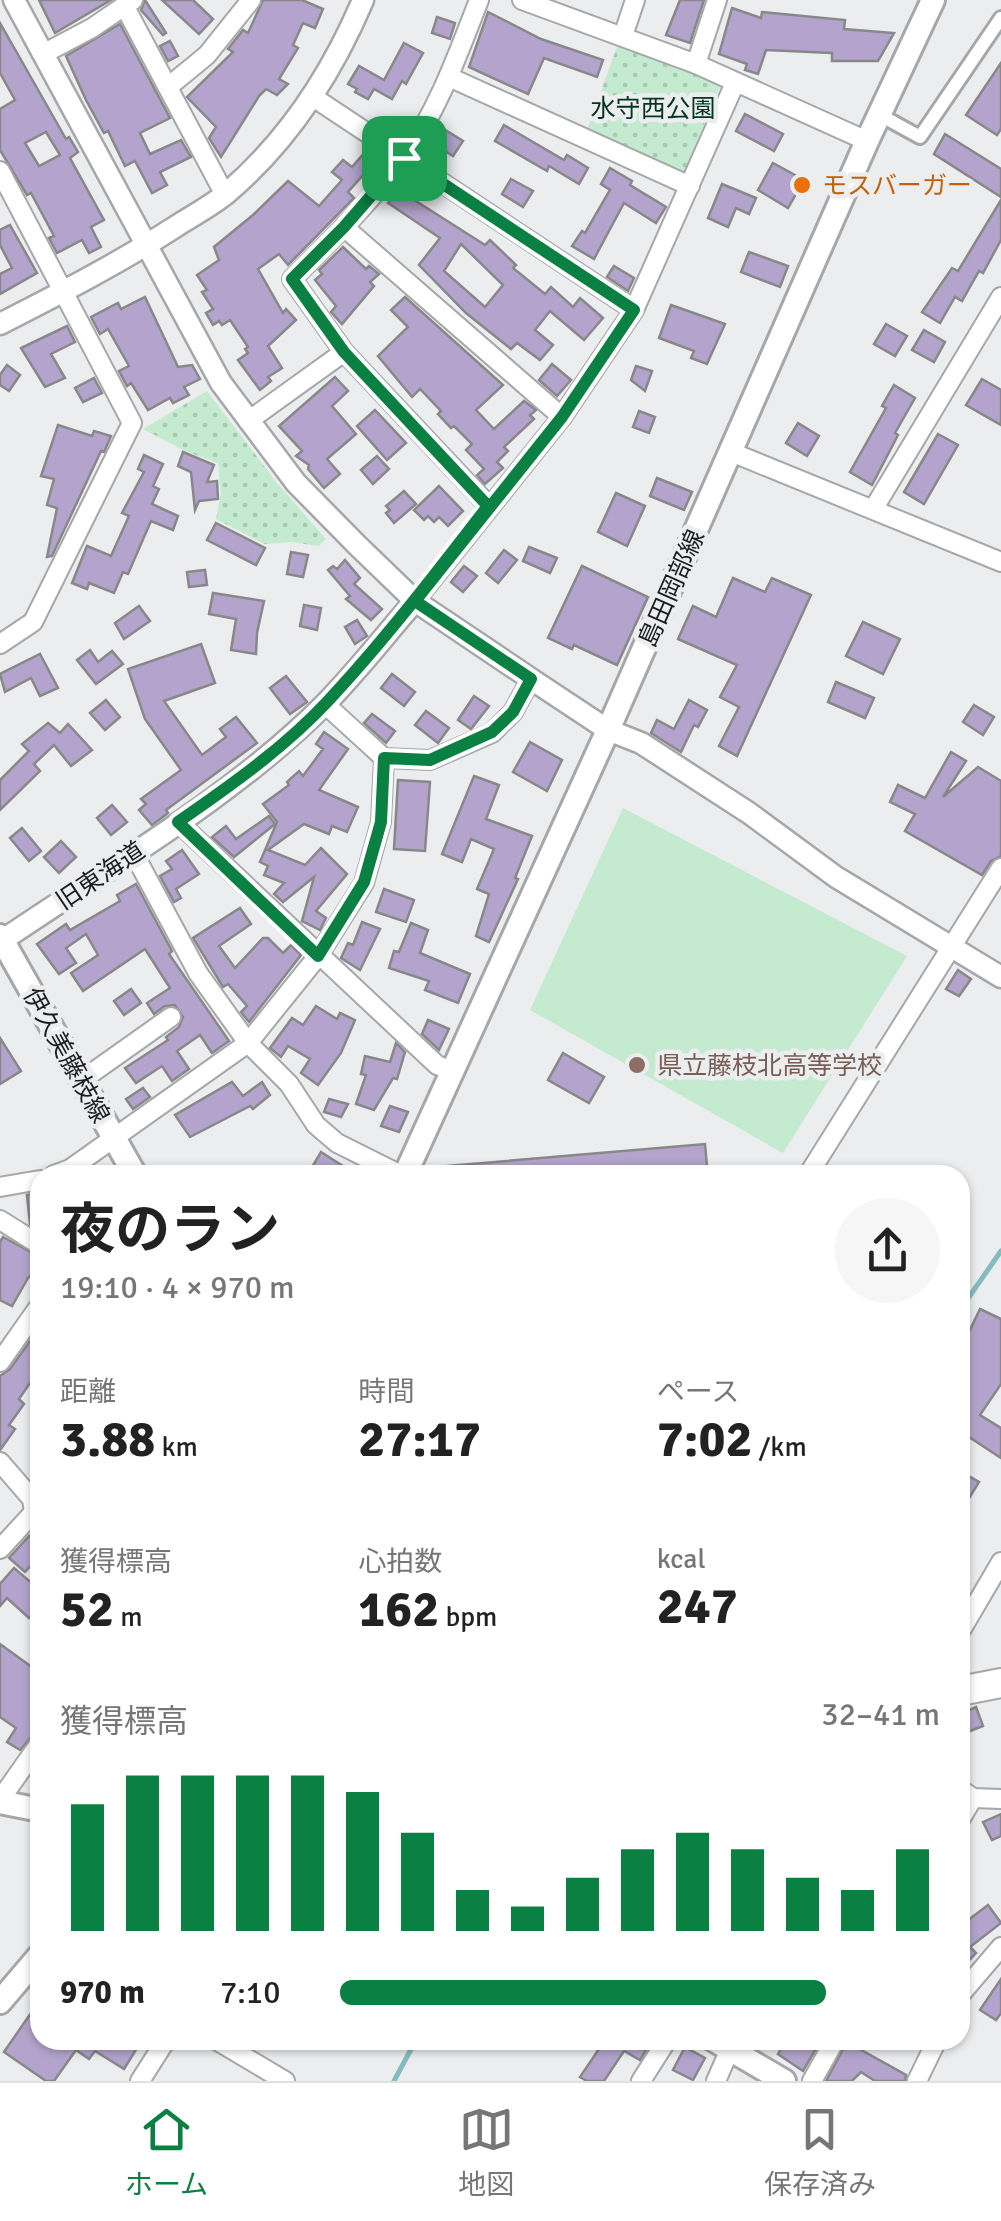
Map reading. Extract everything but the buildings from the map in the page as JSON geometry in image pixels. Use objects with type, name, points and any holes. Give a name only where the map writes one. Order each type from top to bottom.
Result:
[{"type":"main road","name":"島田岡部線","points":[[408,1165],[608,730],[933,0]]},
{"type":"main road","name":"伊久美藤枝線","points":[[1,939],[129,1165]]},
{"type":"main road","points":[[970,1689],[1001,1684]]},
{"type":"main road","points":[[0,1801],[30,1808]]},
{"type":"main road","points":[[0,2002],[30,1967]]},
{"type":"main road","points":[[731,2050],[784,2081]]},
{"type":"street","points":[[14,0],[221,383],[296,483],[415,601],[608,730],[641,743],[749,813],[836,877],[1001,977]]},
{"type":"street","points":[[168,87],[207,55],[251,0]]},
{"type":"street","points":[[4,315],[62,291],[145,246],[225,195],[256,165],[313,97],[345,43],[363,0]]},
{"type":"street","points":[[479,0],[449,77],[404,158],[292,279],[344,352],[488,506]]},
{"type":"street","points":[[522,0],[556,6],[867,141]]},
{"type":"street","points":[[623,36],[635,0]]},
{"type":"street","points":[[696,64],[717,0]]},
{"type":"street","points":[[43,54],[129,4],[225,195]]},
{"type":"street","points":[[880,115],[920,137],[1001,18]]},
{"type":"street","points":[[449,77],[690,186]]},
{"type":"street","points":[[415,601],[562,417],[634,310],[735,83]]},
{"type":"street","points":[[313,97],[634,310]]},
{"type":"street","points":[[0,171],[132,423],[33,622],[0,644]]},
{"type":"street","points":[[344,227],[562,417]]},
{"type":"street","points":[[874,508],[1001,297]]},
{"type":"street","points":[[248,422],[344,352]]},
{"type":"street","points":[[731,452],[1001,562]]},
{"type":"street","name":"旧東海道","points":[[1,939],[231,785],[325,704],[415,601]]},
{"type":"street","points":[[325,704],[384,758],[430,760],[492,732],[513,712],[531,679]]},
{"type":"street","points":[[76,1165],[248,1043],[318,956],[364,882],[381,822],[384,758]]},
{"type":"street","points":[[178,822],[437,1065],[452,1071]]},
{"type":"street","points":[[133,852],[198,973],[248,1043],[289,1084],[316,1124],[337,1144],[382,1165]]},
{"type":"street","points":[[814,1165],[1001,868]]},
{"type":"street","points":[[82,1080],[171,1017]]},
{"type":"street","points":[[0,1187],[30,1182]]},
{"type":"street","points":[[0,1220],[30,1239]]},
{"type":"street","points":[[0,1362],[30,1319]]},
{"type":"street","points":[[0,1462],[30,1497]]},
{"type":"street","points":[[0,1549],[30,1521]]},
{"type":"street","points":[[970,1615],[1001,1562]]},
{"type":"street","points":[[0,1801],[30,1758]]},
{"type":"street","points":[[970,1795],[1001,1799]]},
{"type":"street","points":[[970,1984],[1001,1946]]},
{"type":"street","points":[[140,2081],[160,2050]]},
{"type":"street","points":[[233,2050],[285,2081]]},
{"type":"street","points":[[641,2081],[661,2050]]},
{"type":"street","points":[[716,2081],[721,2050]]},
{"type":"street","points":[[812,2081],[829,2050]]},
{"type":"street","points":[[917,2081],[933,2050]]},
{"type":"green space","name":"水守西公園","points":[[618,44],[720,86],[684,172],[586,133]]},
{"type":"green space","points":[[207,391],[277,483],[326,539],[319,546],[265,544],[216,519],[221,494],[218,463],[143,429]]},
{"type":"green space","points":[[623,808],[907,956],[783,1153],[530,1010]]},
{"type":"waterway","points":[[970,1296],[1001,1251]]},
{"type":"waterway","points":[[394,2081],[411,2050]]},
{"type":"place","name":"モスバーガー","points":[[802,185]]},
{"type":"place","name":"県立藤枝北高等学校","points":[[637,1065]]},
{"type":"route","points":[[404,158],[292,279],[344,352],[488,506],[415,601],[325,704],[231,785],[178,822],[318,956],[364,882],[381,822],[384,758],[430,760],[492,732],[513,712],[531,679],[415,601],[562,417],[634,310],[404,158]]}]
